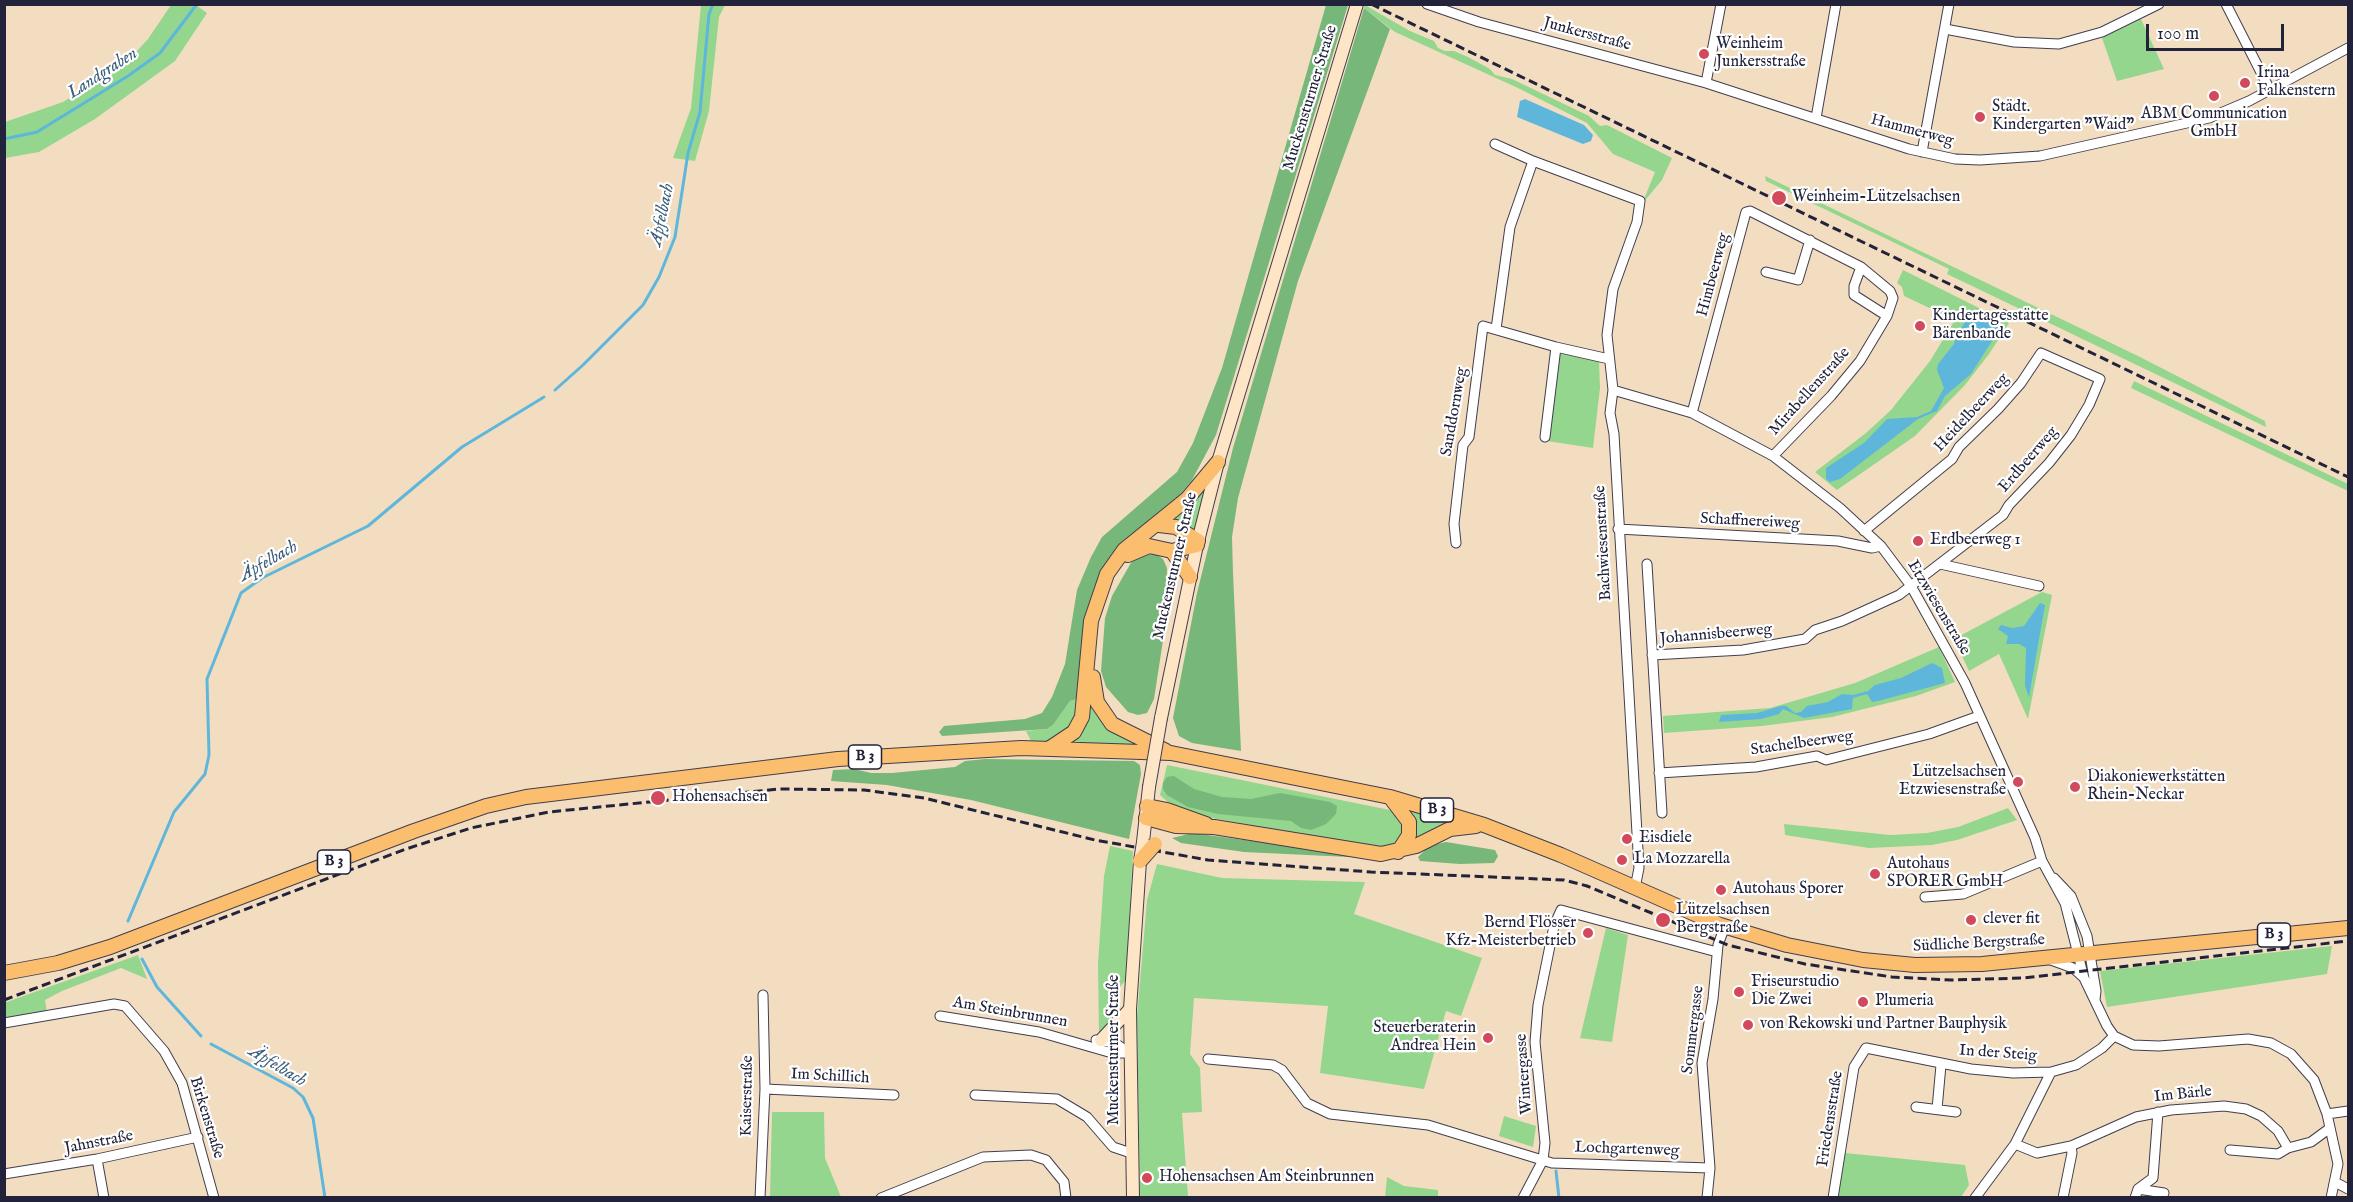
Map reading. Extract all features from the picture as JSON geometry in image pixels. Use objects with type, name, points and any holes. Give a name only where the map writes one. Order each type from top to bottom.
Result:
[{"type":"main road","name":"Muckensturmer Straße","points":[[1149,843],[1146,812],[1149,787],[1197,543],[1218,462],[1357,4]]},
{"type":"main road","points":[[1050,748],[1074,732],[1082,717],[1091,621],[1107,573],[1124,550],[1159,525],[1187,499],[1218,462]]},
{"type":"main road","points":[[1159,525],[1176,527],[1197,543]]},
{"type":"main road","points":[[1172,551],[1197,543]]},
{"type":"main road","points":[[1170,753],[1126,733],[1107,718],[1094,694],[1092,669],[1100,606],[1118,567],[1140,548],[1160,546],[1172,551],[1190,577]]},
{"type":"main road","name":"B 3","points":[[4,973],[58,963],[110,947],[414,831],[486,806],[526,797],[848,758],[963,750],[1050,748],[1170,753],[1390,796],[1484,825]]},
{"type":"main road","points":[[1390,796],[1409,822],[1409,835],[1398,852]]},
{"type":"main road","points":[[1146,812],[1167,810],[1214,827]]},
{"type":"main road","points":[[1146,812],[1176,826],[1214,827],[1362,852],[1398,852],[1450,829],[1484,825]]},
{"type":"main road","name":"Südliche Bergstraße","points":[[1484,825],[1635,888],[1722,929],[1824,953],[1897,964],[1974,964],[2349,928]]},
{"type":"main road","points":[[1140,861],[1149,843],[1176,826]]},
{"type":"main road","name":"Muckensturmer Straße","points":[[1133,1197],[1129,1053],[1140,861]]},
{"type":"main road","points":[[1101,1040],[1130,1009]]},
{"type":"street","name":"Junkersstraße","points":[[1428,4],[1479,22],[1706,83]]},
{"type":"street","points":[[1706,83],[1721,4]]},
{"type":"street","points":[[1815,118],[1836,4]]},
{"type":"street","points":[[1922,152],[1949,4]]},
{"type":"street","points":[[1945,29],[2014,42],[2059,44],[2102,32],[2159,4]]},
{"type":"street","points":[[2226,4],[2270,90]]},
{"type":"street","name":"Hammerweg","points":[[1706,83],[1922,152],[1980,160],[2040,156],[2208,118],[2270,90],[2349,48]]},
{"type":"street","points":[[1495,144],[1533,161],[1510,227],[1496,329],[1556,347],[1609,359]]},
{"type":"street","name":"Bachwiesenstraße","points":[[1533,161],[1640,201],[1636,210],[1637,222],[1617,276],[1608,314],[1609,359],[1613,390],[1610,413],[1614,434],[1639,868],[1635,888]]},
{"type":"street","name":"Himbeerweg","points":[[1692,412],[1746,212],[1750,211],[1862,267]]},
{"type":"street","points":[[1766,272],[1798,280],[1810,240]]},
{"type":"street","points":[[1862,267],[1892,293],[1892,304],[1887,316],[1854,295],[1854,286],[1862,267]]},
{"type":"street","name":"Mirabellenstraße","points":[[1773,456],[1853,369],[1887,316]]},
{"type":"street","name":"Sanddornweg","points":[[1456,543],[1454,524],[1463,445],[1468,437],[1483,326],[1496,329]]},
{"type":"street","points":[[1545,437],[1556,347]]},
{"type":"street","name":"Heidelbeerweg","points":[[1864,531],[1952,459],[1959,447],[1998,409],[2021,382],[2041,353],[2073,367]]},
{"type":"street","name":"Erdbeerweg","points":[[1911,586],[2003,515],[2009,505],[2049,463],[2071,435],[2089,405],[2100,379],[2073,367]]},
{"type":"street","name":"Etzwiesenstraße","points":[[1613,390],[1692,412],[1773,456],[1824,494],[1881,546],[1911,586],[1947,646],[2035,838],[2042,861],[2051,875],[2071,896],[2088,936],[2085,954]]},
{"type":"street","name":"Schaffnereiweg","points":[[1618,529],[1838,542],[1872,548],[1881,546]]},
{"type":"street","name":"Johannisbeerweg","points":[[1647,564],[1659,773]]},
{"type":"street","points":[[1940,564],[2039,586]]},
{"type":"street","name":"Johannisbeerweg","points":[[1652,655],[1743,650],[1805,639],[1815,630],[1874,608],[1911,586]]},
{"type":"street","name":"Stachelbeerweg","points":[[1659,773],[1756,767],[1817,756],[1832,759],[1929,734],[1979,716]]},
{"type":"street","points":[[1659,773],[1662,813]]},
{"type":"street","points":[[1925,897],[1963,894],[2042,861]]},
{"type":"street","name":"Wintergasse","points":[[1523,1197],[1543,1160],[1545,1143],[1535,1042],[1538,1005],[1554,926],[1561,910],[1718,952]]},
{"type":"street","name":"Sommergasse","points":[[1707,1197],[1710,1168],[1702,1063],[1722,929]]},
{"type":"street","points":[[2084,978],[2085,954]]},
{"type":"street","points":[[2085,954],[2095,1000]]},
{"type":"street","points":[[2046,958],[2073,968],[2084,978],[2114,1036],[2123,1041],[2142,1046],[2248,1039],[2271,1043],[2292,1054],[2308,1070],[2327,1114],[2338,1164],[2331,1197]]},
{"type":"street","name":"Kaiserstraße","points":[[760,1197],[765,1089],[763,994]]},
{"type":"street","name":"Birkenstraße","points":[[4,1023],[114,1004],[125,1006],[164,1051],[178,1075],[198,1137],[213,1197]]},
{"type":"street","name":"Am Steinbrunnen","points":[[940,1016],[1075,1040],[1112,1053],[1129,1053]]},
{"type":"street","name":"In der Steig","points":[[1866,1048],[1941,1065],[2013,1073],[2051,1072],[2076,1065],[2102,1048],[2114,1036]]},
{"type":"street","name":"Am Steinbrunnen","points":[[1075,1040],[1101,1040],[1114,1043],[1129,1053]]},
{"type":"street","name":"Friedensstraße","points":[[1833,1197],[1854,1067],[1866,1048]]},
{"type":"street","name":"Lochgartenweg","points":[[1208,1059],[1273,1065],[1282,1070],[1307,1103],[1321,1111],[1428,1125],[1552,1163],[1710,1168]]},
{"type":"street","name":"In der Steig","points":[[1937,1109],[1941,1065]]},
{"type":"street","points":[[1975,1197],[2031,1116],[2051,1072]]},
{"type":"street","name":"Im Schillich","points":[[765,1089],[894,1095]]},
{"type":"street","name":"Muckensturmer Straße","points":[[975,1095],[1057,1099],[1087,1118],[1113,1147],[1131,1153]]},
{"type":"street","name":"Im Bärle","points":[[2014,1143],[2037,1153],[2071,1146],[2123,1120],[2158,1112],[2234,1106],[2261,1116],[2270,1123],[2288,1148]]},
{"type":"street","points":[[1916,1107],[1956,1112]]},
{"type":"street","points":[[2327,1114],[2349,1111]]},
{"type":"street","points":[[2136,1193],[2153,1178],[2158,1112]]},
{"type":"street","points":[[2230,1150],[2278,1154],[2288,1148],[2311,1142],[2330,1128]]},
{"type":"street","name":"Jahnstraße","points":[[4,1174],[97,1160],[198,1137]]},
{"type":"street","points":[[2063,1197],[2072,1154],[2071,1146]]},
{"type":"street","points":[[881,1197],[983,1157],[1030,1155],[1046,1160],[1064,1182],[1066,1197]]},
{"type":"street","points":[[97,1160],[104,1197]]},
{"type":"street","points":[[2335,1182],[2349,1189]]},
{"type":"street","points":[[2136,1193],[2164,1193]]},
{"type":"green space","points":[[171,5],[196,5],[207,13],[175,61],[95,119],[39,152],[5,158],[5,122],[63,102],[126,63],[148,39]]},
{"type":"green space","points":[[701,5],[725,5],[719,17],[709,111],[695,161],[673,158],[691,108]]},
{"type":"green space","points":[[1326,5],[1348,5],[1216,435],[1192,480],[1178,497],[1105,568],[1086,613],[1080,698],[1070,701],[1053,725],[1047,729],[942,736],[939,732],[944,726],[1025,719],[1042,713],[1052,697],[1065,664],[1077,590],[1102,537],[1177,472],[1193,443],[1222,368]]},
{"type":"green space","points":[[1365,5],[1410,31],[1434,41],[1438,48],[1468,57],[1490,69],[1495,75],[1512,79],[1589,116],[1600,126],[1607,125],[1672,158],[1662,180],[1642,204],[1655,172],[1613,154],[1587,123],[1518,88],[1395,32],[1364,8]]},
{"type":"green space","points":[[1364,8],[1390,29],[1298,281],[1238,498],[1232,537],[1241,751],[1192,743],[1179,736],[1173,718],[1197,593],[1233,448]]},
{"type":"green space","points":[[2141,19],[2164,69],[2117,81],[2102,38]]},
{"type":"green space","points":[[1765,176],[2140,357],[2265,421],[2266,427],[1947,274],[1949,269],[1766,181]]},
{"type":"green space","points":[[1903,270],[2009,323],[1965,385],[1915,436],[1837,490],[1815,472],[1866,433],[1891,410],[1930,361],[1955,320],[1904,296],[1902,287],[1897,283]]},
{"type":"green space","points":[[1564,352],[1599,361],[1600,388],[1593,448],[1547,441],[1558,356]]},
{"type":"green space","points":[[2134,381],[2348,484],[2348,491],[2131,388]]},
{"type":"green space","points":[[1208,481],[1195,533],[1168,522]]},
{"type":"green space","points":[[1156,554],[1163,559],[1167,568],[1166,621],[1154,699],[1147,713],[1138,715],[1128,712],[1106,687],[1101,671],[1105,618],[1112,596],[1132,561],[1144,555]]},
{"type":"green space","points":[[2042,592],[2052,595],[2028,719],[1999,654],[1969,671],[1954,639]]},
{"type":"green space","points":[[1939,647],[1955,682],[1916,696],[1832,717],[1762,726],[1664,733],[1663,716],[1770,708],[1855,683]]},
{"type":"green space","points":[[1080,698],[1071,728],[1049,742],[1031,741],[1026,731],[1047,729],[1053,725],[1070,701]]},
{"type":"green space","points":[[1088,705],[1092,705],[1097,716],[1113,732],[1144,745],[1068,742]]},
{"type":"green space","points":[[986,759],[1134,761],[1140,765],[1141,774],[1129,839],[971,800],[887,785],[831,781],[833,770],[854,769],[871,773],[892,773],[955,767],[965,761]]},
{"type":"green space","points":[[1167,765],[1390,810],[1399,813],[1406,827],[1400,844],[1380,849],[1201,816],[1172,806],[1160,795]]},
{"type":"green space","points":[[1174,776],[1194,789],[1222,797],[1251,799],[1280,793],[1330,802],[1337,806],[1336,814],[1326,824],[1311,830],[1301,828],[1291,821],[1218,814],[1188,807],[1167,795],[1163,789],[1163,783],[1167,777]]},
{"type":"green space","points":[[2008,808],[2017,820],[1957,840],[1932,845],[1869,848],[1785,835],[1784,824],[1890,835],[1927,833],[1958,827]]},
{"type":"green space","points":[[1410,810],[1455,823],[1414,844],[1416,824]]},
{"type":"green space","points":[[1193,833],[1370,858],[1244,852],[1181,843],[1172,838]]},
{"type":"green space","points":[[1446,842],[1495,850],[1498,856],[1494,863],[1460,864],[1420,861],[1418,857],[1429,846]]},
{"type":"green space","points":[[1110,846],[1133,851],[1126,980],[1120,987],[1118,1016],[1099,1036],[1098,963],[1104,876]]},
{"type":"green space","points":[[1157,864],[1222,878],[1365,882],[1354,914],[1482,958],[1461,1016],[1446,1011],[1424,1089],[1320,1073],[1328,1006],[1194,998],[1190,1054],[1200,1068],[1202,1112],[1182,1113],[1188,1197],[1140,1198],[1137,1017],[1147,900]]},
{"type":"green space","points":[[1606,928],[1628,935],[1612,1042],[1580,1038]]},
{"type":"green space","points":[[2332,946],[2327,974],[2107,1007],[2100,971]]},
{"type":"green space","points":[[138,955],[147,979],[121,968],[45,1000],[47,1013],[5,1019],[4,1003]]},
{"type":"green space","points":[[772,1112],[824,1112],[825,1158],[841,1197],[770,1197]]},
{"type":"green space","points":[[1504,1116],[1536,1126],[1533,1147],[1499,1136]]},
{"type":"green space","points":[[1845,1153],[1965,1165],[1969,1185],[1961,1197],[1837,1198]]},
{"type":"green space","points":[[1387,1177],[1404,1186],[1438,1190],[1438,1197],[1385,1197]]},
{"type":"water","points":[[1525,99],[1584,125],[1593,135],[1591,141],[1583,144],[1517,117],[1520,101]]},
{"type":"water","points":[[1971,313],[2001,327],[1971,374],[1945,396],[1937,411],[1918,419],[1840,479],[1830,482],[1826,479],[1826,468],[1864,443],[1887,419],[1917,417],[1931,411],[1944,388],[1937,370],[1938,364],[1954,344],[1956,336]]},
{"type":"water","points":[[2040,603],[2045,605],[2029,697],[2025,686],[2026,648],[2019,644],[2006,644],[2008,636],[1998,629],[2001,625],[2012,628],[2024,626]]},
{"type":"water","points":[[1932,663],[1942,668],[1945,683],[1872,702],[1867,694],[1853,698],[1852,709],[1804,718],[1783,709],[1779,714],[1761,719],[1719,722],[1721,715],[1757,713],[1781,706],[1786,706],[1795,713],[1801,712],[1807,706],[1828,702],[1842,694],[1853,695],[1868,691],[1875,685],[1901,678]]},
{"type":"waterway","name":"Landgraben","points":[[4,139],[37,132],[128,76],[160,53],[197,4]]},
{"type":"waterway","name":"Äpfelbach","points":[[555,390],[643,305],[659,277],[675,237],[688,153],[700,112],[709,14],[713,4]]},
{"type":"waterway","name":"Äpfelbach","points":[[128,921],[174,812],[205,774],[209,755],[207,679],[241,593],[262,578],[368,526],[462,447],[544,397]]},
{"type":"waterway","name":"Äpfelbach","points":[[142,959],[157,987],[201,1036]]},
{"type":"waterway","name":"Äpfelbach","points":[[211,1044],[293,1088],[303,1097],[313,1118],[325,1198]]},
{"type":"waterway","points":[[1556,1171],[1559,1198]]},
{"type":"railway","points":[[1371,4],[2348,477]]},
{"type":"railway","points":[[4,1000],[406,849],[471,828],[549,812],[779,789],[864,790],[924,798],[1095,840],[1208,860],[1371,872],[1564,880],[1587,886],[1728,945],[1805,964],[1892,977],[1952,980],[2023,978],[2348,941]]},
{"type":"place","name":"Weinheim Junkersstraße","points":[[1704,54]]},
{"type":"place","name":"Irina Falkenstern","points":[[2245,83]]},
{"type":"place","name":"ABM Communication GmbH","points":[[2214,96]]},
{"type":"place","name":"Städt. Kindergarten \"Waid\"","points":[[1980,117]]},
{"type":"place","name":"Weinheim-Lützelsachsen","points":[[1779,198]]},
{"type":"place","name":"Kindertagesstätte Bärenbande","points":[[1920,326]]},
{"type":"place","name":"Erdbeerweg 1","points":[[1918,541]]},
{"type":"place","name":"Lützelsachsen Etzwiesenstraße","points":[[2018,782]]},
{"type":"place","name":"Diakoniewerkstätten Rhein-Neckar","points":[[2075,787]]},
{"type":"place","name":"Hohensachsen","points":[[658,798]]},
{"type":"place","name":"Eisdiele","points":[[1627,839]]},
{"type":"place","name":"La Mozzarella","points":[[1622,860]]},
{"type":"place","name":"Autohaus SPORER GmbH","points":[[1875,874]]},
{"type":"place","name":"Autohaus Sporer","points":[[1721,890]]},
{"type":"place","name":"Lützelsachsen Bergstraße","points":[[1663,920]]},
{"type":"place","name":"clever fit","points":[[1971,920]]},
{"type":"place","name":"Bernd Flösser Kfz-Meisterbetrieb","points":[[1588,933]]},
{"type":"place","name":"Friseurstudio Die Zwei","points":[[1739,992]]},
{"type":"place","name":"Plumeria","points":[[1863,1002]]},
{"type":"place","name":"von Rekowski und Partner Bauphysik","points":[[1748,1025]]},
{"type":"place","name":"Steuerberaterin Andrea Hein","points":[[1488,1038]]},
{"type":"place","name":"Hohensachsen Am Steinbrunnen","points":[[1147,1178]]}]
